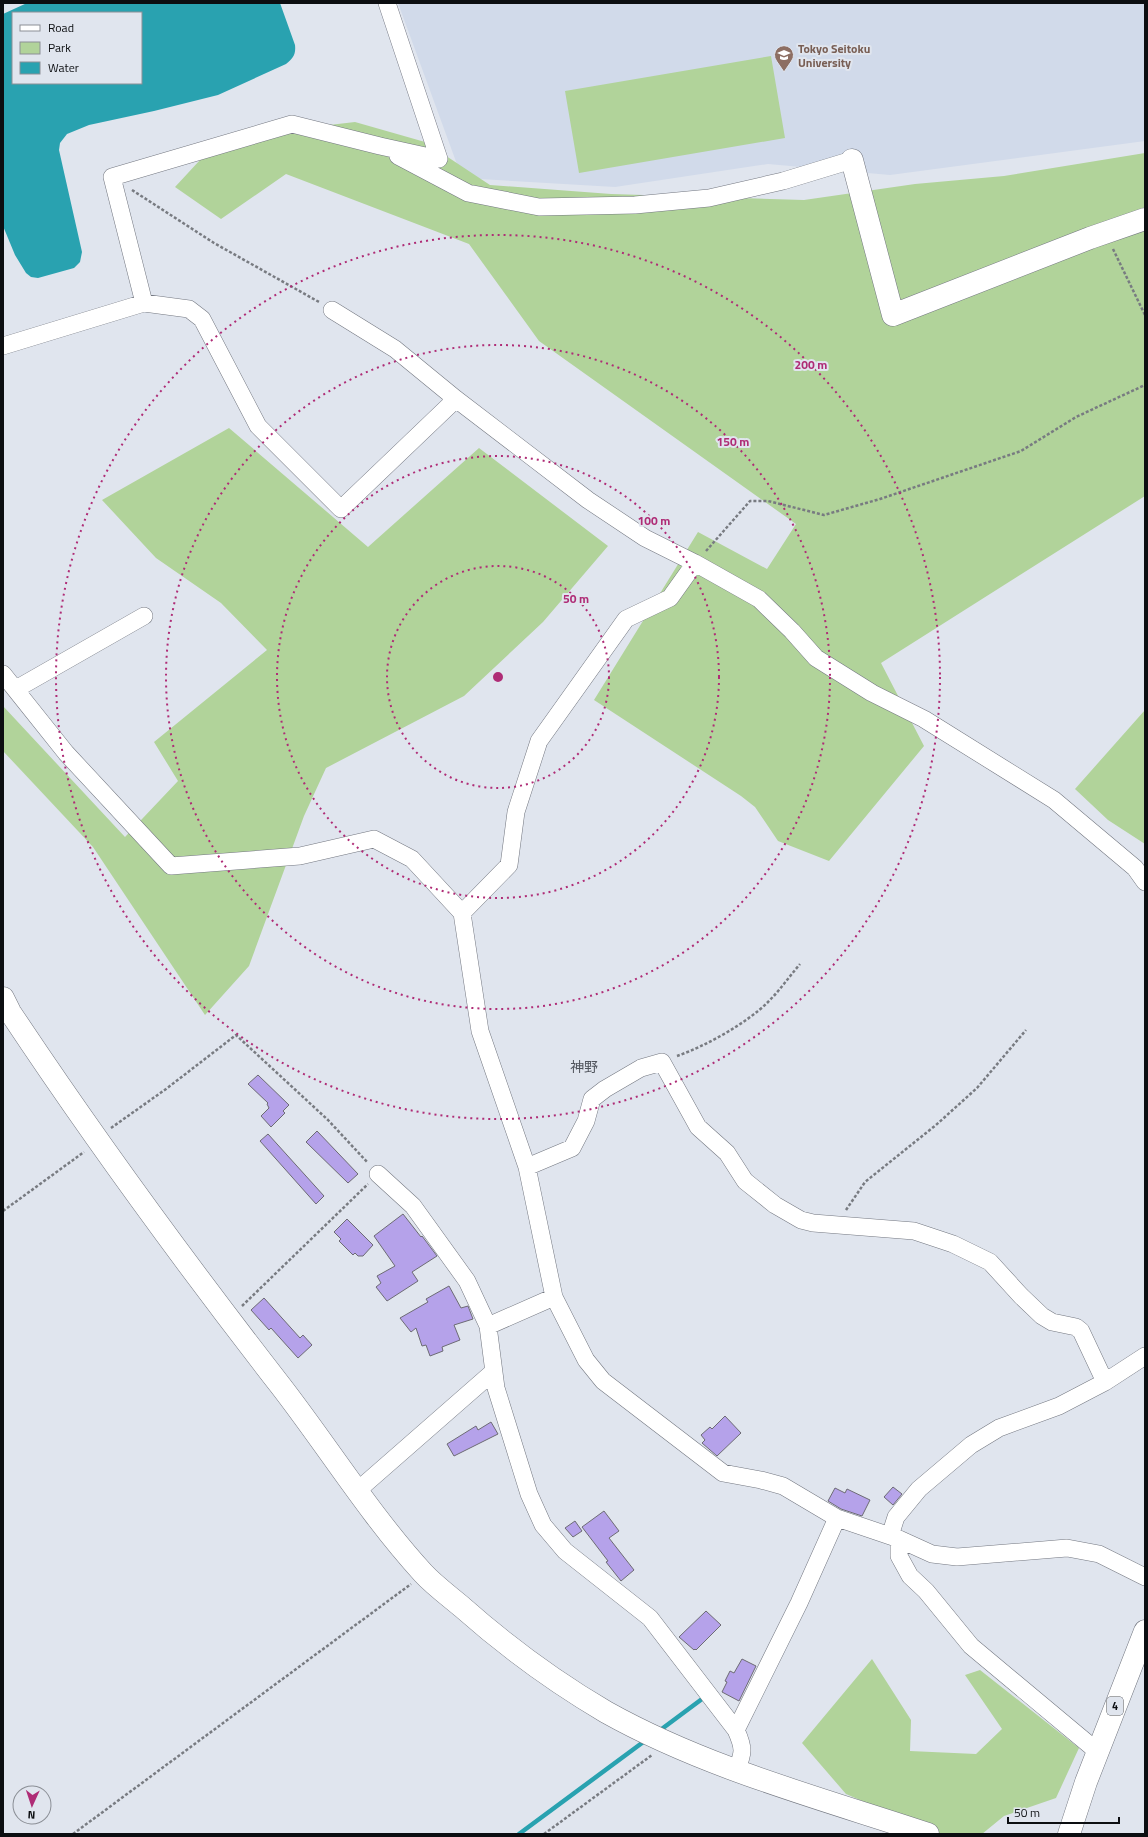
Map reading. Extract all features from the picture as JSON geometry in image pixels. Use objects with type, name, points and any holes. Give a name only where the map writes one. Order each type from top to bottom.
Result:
[{"type":"street","points":[[144,303],[112,177],[292,124],[439,159],[387,3]]},
{"type":"street","points":[[380,146],[468,193],[539,207],[635,205],[709,198],[783,180],[852,160],[893,314],[1104,233],[1145,219]]},
{"type":"street","points":[[3,346],[144,303],[189,309],[202,319],[258,426],[341,509],[456,399]]},
{"type":"street","points":[[332,310],[395,349],[456,399],[588,500],[645,538],[759,599],[792,631],[816,658],[872,693],[924,719],[1054,800],[1135,868],[1145,882]]},
{"type":"street","points":[[462,913],[509,865],[516,812],[539,741],[626,619],[670,598],[695,564]]},
{"type":"street","points":[[16,689],[144,616]]},
{"type":"street","points":[[3,674],[66,752],[171,866],[300,856],[374,839],[412,859],[462,913],[480,1031],[527,1167],[554,1297],[586,1360],[603,1381],[723,1473],[761,1480],[783,1486],[837,1518],[894,1538],[932,1554],[957,1557],[1067,1548],[1099,1554],[1145,1576]]},
{"type":"street","points":[[3,998],[14,1019],[97,1141],[229,1319],[294,1403],[357,1491],[424,1574],[489,1631],[550,1676],[607,1712],[669,1743],[736,1770],[928,1834]]},
{"type":"street","points":[[527,1167],[572,1148],[586,1121],[592,1099],[605,1089],[641,1068],[662,1062],[698,1127],[727,1153],[744,1181],[774,1205],[801,1220],[813,1223],[914,1231],[953,1244],[990,1262],[1021,1296],[1042,1316],[1052,1322],[1076,1327],[1081,1331],[1105,1382]]},
{"type":"street","points":[[378,1174],[413,1206],[467,1281],[488,1326],[496,1388],[529,1494],[543,1525],[565,1551],[650,1618],[736,1730],[743,1746],[742,1757],[736,1770]]},
{"type":"street","points":[[488,1326],[554,1297]]},
{"type":"street","points":[[1098,1752],[971,1646],[926,1591],[910,1576],[899,1556],[894,1538],[896,1517],[919,1489],[971,1445],[999,1428],[1059,1406],[1105,1382],[1145,1356]]},
{"type":"street","points":[[357,1491],[493,1372]]},
{"type":"street","points":[[736,1730],[799,1603],[837,1518]]},
{"type":"street","name":"4","points":[[1069,1834],[1098,1752],[1145,1631]]},
{"type":"path","points":[[112,177],[214,243],[332,310]]},
{"type":"path","points":[[1104,233],[1145,315]]},
{"type":"path","points":[[695,564],[750,500],[768,502],[824,515],[873,501],[1021,451],[1076,417],[1145,385]]},
{"type":"path","points":[[662,1062],[690,1052],[749,1019],[768,1002],[800,964]]},
{"type":"path","points":[[835,1225],[865,1182],[936,1125],[977,1088],[1026,1030]]},
{"type":"path","points":[[3,1211],[236,1036],[328,1120],[378,1174],[229,1319]]},
{"type":"path","points":[[73,1834],[424,1574]]},
{"type":"path","points":[[544,1834],[669,1743]]},
{"type":"shaded area","name":"Tokyo Seitoku University","points":[[398,3],[1145,3],[1145,141],[890,175],[768,164],[615,187],[462,178]]},
{"type":"green space","points":[[771,56],[785,138],[579,173],[565,91]]},
{"type":"green space","points":[[355,122],[425,142],[490,185],[611,194],[804,200],[915,184],[1004,176],[1145,153],[1145,207],[1130,213],[1145,223],[1145,496],[881,663],[924,746],[829,861],[778,841],[755,807],[741,796],[594,700],[698,532],[767,569],[796,524],[539,341],[469,244],[286,174],[221,219],[175,187],[213,146],[269,132]]},
{"type":"green space","points":[[229,428],[368,547],[479,448],[608,546],[543,622],[464,696],[326,768],[304,816],[249,966],[205,1015],[93,847],[3,751],[3,706],[125,837],[178,781],[154,742],[267,650],[221,603],[156,558],[102,500]]},
{"type":"green space","points":[[1145,710],[1145,844],[1108,820],[1075,789]]},
{"type":"green space","points":[[872,1659],[911,1720],[910,1751],[976,1754],[1002,1729],[965,1675],[980,1670],[1079,1748],[1056,1798],[1004,1816],[982,1834],[938,1834],[846,1794],[802,1743]]},
{"type":"water","points":[[27,3],[280,3],[295,45],[294,54],[286,64],[218,95],[89,125],[67,134],[60,143],[59,150],[82,252],[80,262],[74,268],[38,278],[31,277],[26,273],[15,255],[3,226],[3,14]]},
{"type":"building","points":[[258,1075],[289,1105],[283,1111],[285,1113],[271,1127],[261,1116],[269,1108],[268,1103],[248,1084]]},
{"type":"building","points":[[317,1131],[358,1174],[348,1183],[306,1142]]},
{"type":"building","points":[[268,1134],[324,1196],[316,1204],[260,1141]]},
{"type":"building","points":[[403,1214],[437,1256],[412,1272],[418,1281],[387,1301],[376,1287],[381,1283],[377,1276],[395,1266],[374,1236]]},
{"type":"building","points":[[347,1219],[373,1245],[363,1256],[358,1256],[355,1253],[353,1255],[339,1241],[341,1239],[334,1232]]},
{"type":"building","points":[[449,1286],[461,1308],[468,1306],[473,1319],[454,1325],[460,1340],[442,1347],[443,1351],[430,1356],[426,1345],[422,1346],[416,1328],[411,1332],[400,1318],[428,1302],[426,1299]]},
{"type":"building","points":[[264,1298],[300,1338],[303,1335],[312,1345],[298,1358],[271,1328],[269,1330],[251,1310]]},
{"type":"building","points":[[725,1416],[741,1433],[717,1456],[702,1443],[705,1440],[701,1435],[710,1427],[712,1429]]},
{"type":"building","points":[[491,1422],[498,1434],[454,1456],[447,1444],[476,1426],[478,1430]]},
{"type":"building","points":[[893,1487],[902,1494],[893,1505],[884,1497]]},
{"type":"building","points":[[835,1488],[845,1493],[847,1489],[870,1500],[862,1516],[841,1509],[828,1501]]},
{"type":"building","points":[[604,1511],[619,1531],[609,1538],[634,1570],[621,1581],[582,1527]]},
{"type":"building","points":[[575,1521],[582,1531],[573,1537],[565,1528]]},
{"type":"building","points":[[706,1611],[721,1625],[696,1650],[694,1650],[679,1637]]},
{"type":"building","points":[[742,1659],[756,1666],[739,1701],[722,1692],[730,1671],[734,1673]]},
{"type":"waterway","points":[[659,1731],[702,1699]]},
{"type":"waterway","points":[[519,1834],[646,1740]]},
{"type":"place","name":"Tokyo Seitoku University","points":[[784,72]]},
{"type":"district","name":"神野","points":[[584,1066]]}]
